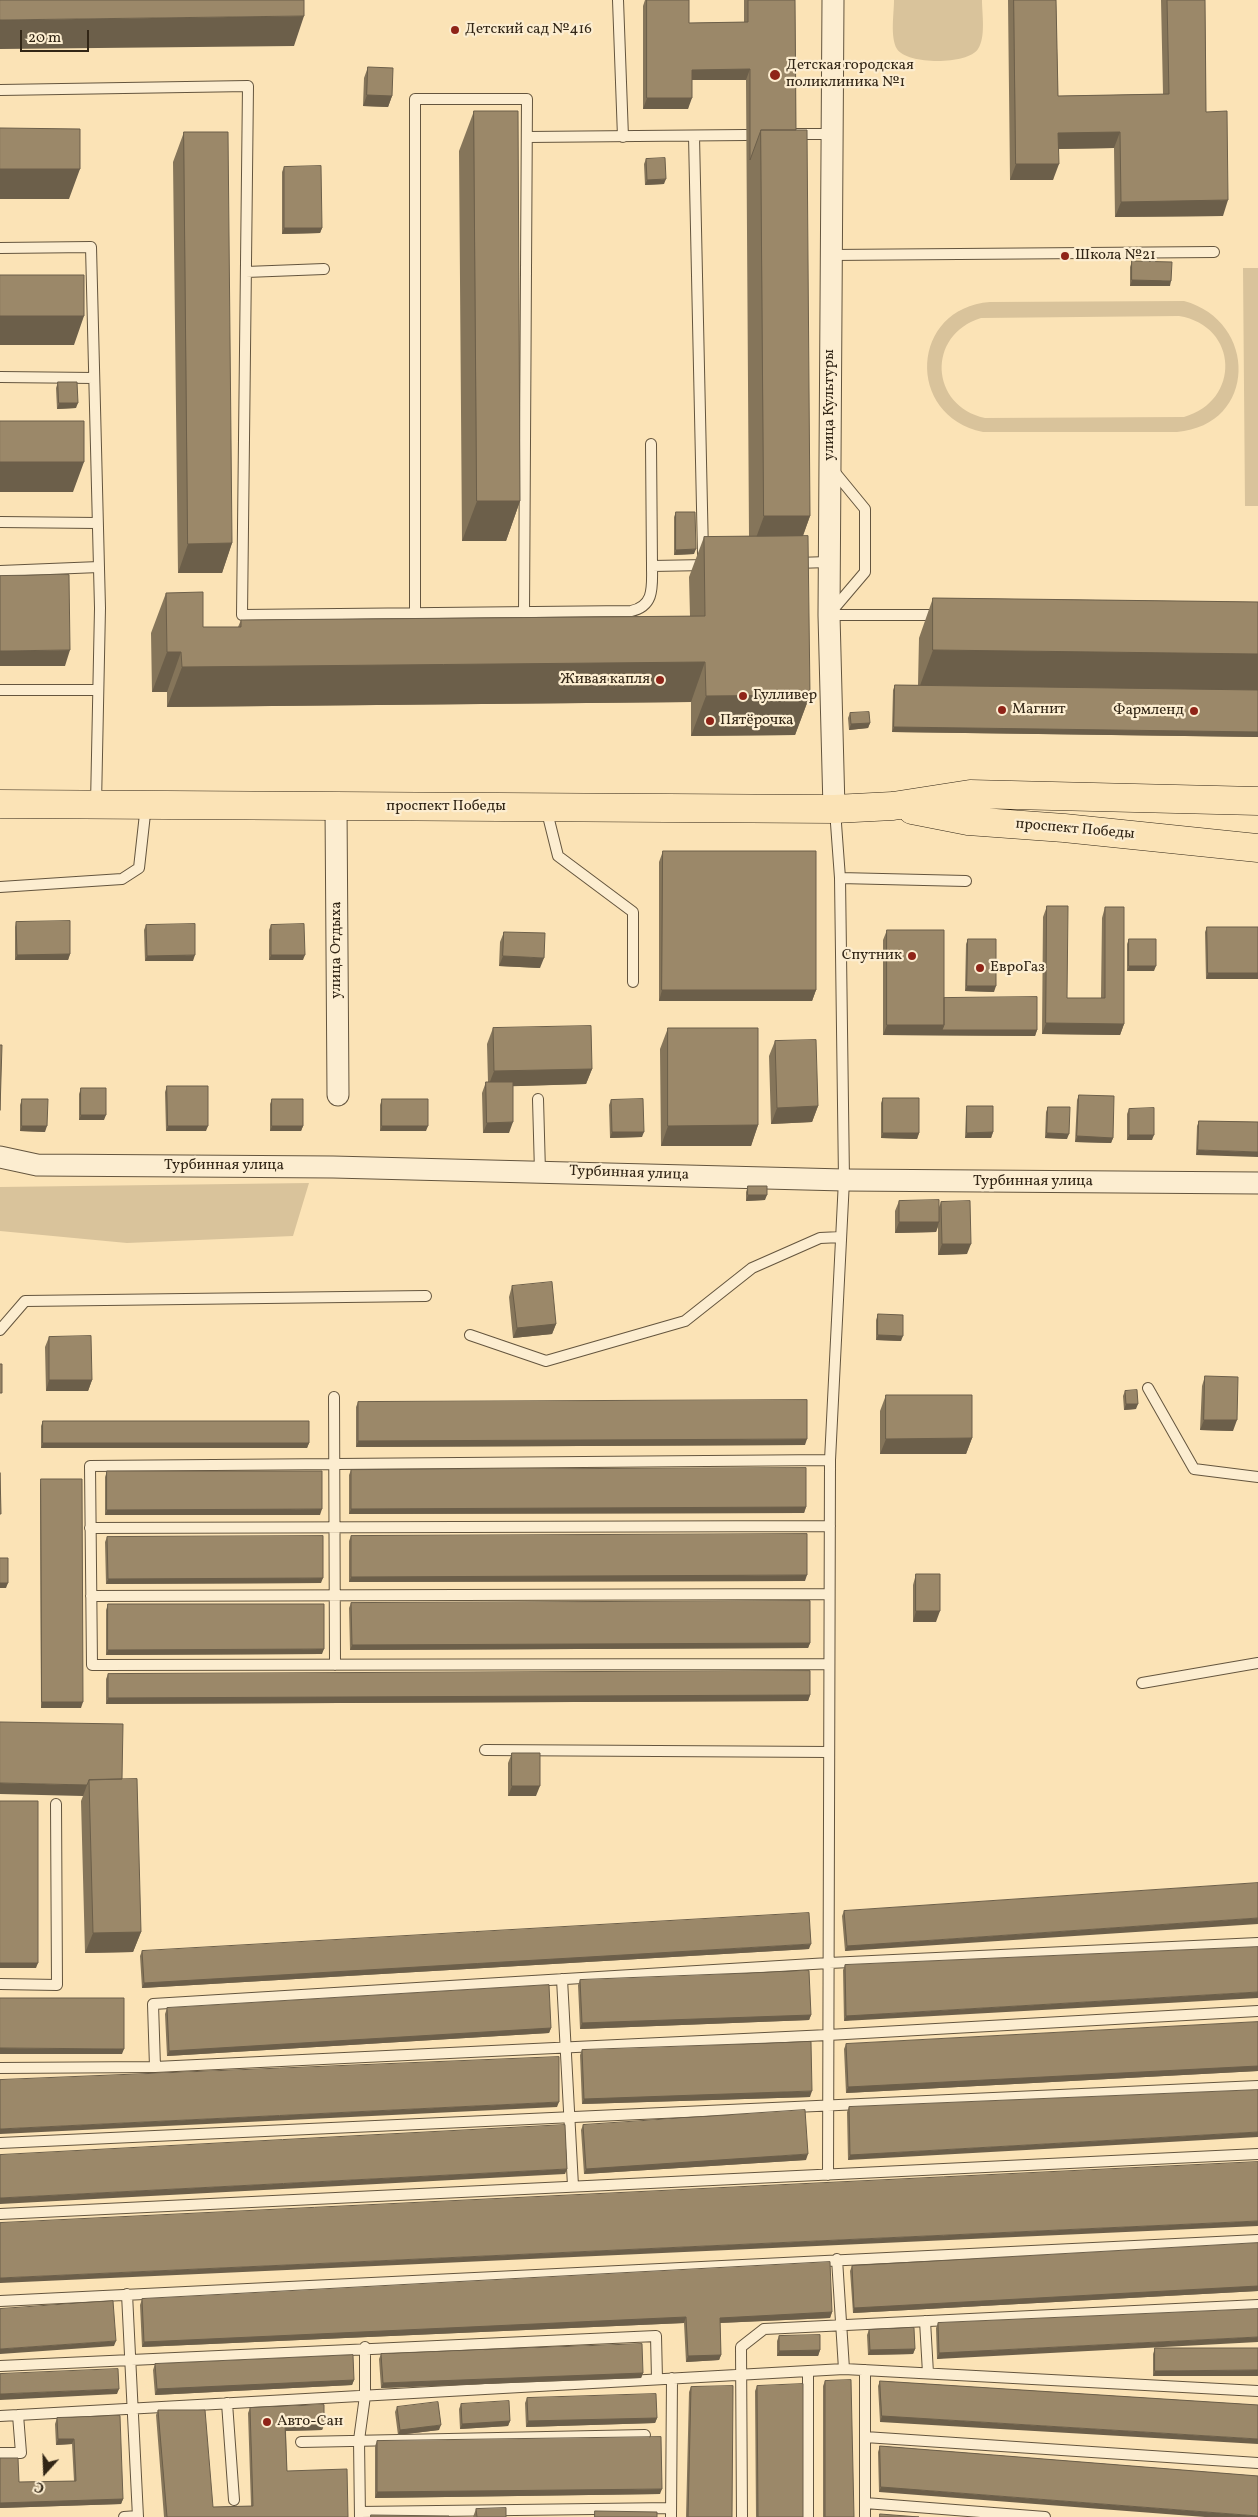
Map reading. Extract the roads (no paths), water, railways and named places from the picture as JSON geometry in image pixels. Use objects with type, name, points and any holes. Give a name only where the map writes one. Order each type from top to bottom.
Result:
[{"type":"main road","name":"проспект Победы","points":[[0,804],[834,809],[893,806],[970,794],[1258,801]]},
{"type":"main road","name":"проспект Победы","points":[[893,806],[968,821],[1064,828],[1258,848]]},
{"type":"street","name":"улица Культуры","points":[[833,0],[829,615],[834,809]]},
{"type":"street","name":"улица Отдыха","points":[[336,806],[338,1095]]},
{"type":"street","name":"Турбинная улица","points":[[0,1157],[37,1165],[333,1167],[844,1180],[1258,1183]]},
{"type":"lane","points":[[618,0],[623,137]]},
{"type":"lane","points":[[0,90],[248,86],[242,615],[524,613],[637,610],[646,604],[652,594],[651,444]]},
{"type":"lane","points":[[415,614],[415,99],[527,100],[524,613]]},
{"type":"lane","points":[[792,134],[832,134]]},
{"type":"lane","points":[[528,137],[746,135]]},
{"type":"lane","points":[[652,566],[708,565],[694,136]]},
{"type":"lane","points":[[0,248],[91,247],[99,567],[96,805]]},
{"type":"lane","points":[[831,255],[1214,252]]},
{"type":"lane","points":[[246,272],[324,269]]},
{"type":"lane","points":[[0,377],[94,378]]},
{"type":"lane","points":[[829,615],[865,572],[865,509],[830,466]]},
{"type":"lane","points":[[0,522],[97,523]]},
{"type":"lane","points":[[789,563],[829,562]]},
{"type":"lane","points":[[0,571],[99,567]]},
{"type":"lane","points":[[829,615],[949,615]]},
{"type":"lane","points":[[0,690],[98,690]]},
{"type":"lane","points":[[0,887],[122,879],[140,868],[146,805]]},
{"type":"lane","points":[[546,807],[558,856],[633,912],[633,982]]},
{"type":"lane","points":[[828,2174],[830,1460],[844,1180],[840,878],[834,809]]},
{"type":"lane","points":[[840,878],[966,881]]},
{"type":"lane","points":[[538,1099],[540,1172]]},
{"type":"lane","points":[[470,1335],[546,1361],[685,1321],[752,1268],[820,1238],[841,1237]]},
{"type":"lane","points":[[0,1330],[24,1301],[426,1296]]},
{"type":"lane","points":[[1148,1388],[1194,1469],[1258,1477]]},
{"type":"lane","points":[[334,1397],[335,1665]]},
{"type":"lane","points":[[829,1664],[92,1666],[90,1466],[830,1460]]},
{"type":"lane","points":[[90,1528],[830,1526]]},
{"type":"lane","points":[[91,1596],[829,1594]]},
{"type":"lane","points":[[1142,1683],[1258,1663]]},
{"type":"lane","points":[[485,1750],[829,1752]]},
{"type":"lane","points":[[0,1984],[57,1986],[56,1804]]},
{"type":"lane","points":[[155,2067],[152,2004],[829,1963],[1258,1943]]},
{"type":"lane","points":[[562,1979],[571,2116],[573,2186]]},
{"type":"lane","points":[[0,2068],[155,2067],[828,2035],[1258,2011]]},
{"type":"lane","points":[[0,2143],[1258,2086]]},
{"type":"lane","points":[[0,2214],[1258,2154]]},
{"type":"lane","points":[[0,2301],[1258,2240]]},
{"type":"lane","points":[[837,2259],[844,2369]]},
{"type":"lane","points":[[124,2517],[138,2517],[127,2294]]},
{"type":"lane","points":[[742,2517],[740,2347],[764,2329],[1258,2305]]},
{"type":"lane","points":[[925,2321],[928,2373]]},
{"type":"lane","points":[[0,2366],[656,2336],[658,2379]]},
{"type":"lane","points":[[365,2348],[365,2396],[359,2440],[360,2514],[671,2512],[672,2378]]},
{"type":"lane","points":[[0,2416],[844,2369],[1258,2391]]},
{"type":"lane","points":[[865,2370],[865,2517]]},
{"type":"lane","points":[[808,2371],[808,2517]]},
{"type":"lane","points":[[227,2404],[234,2500]]},
{"type":"lane","points":[[0,2453],[21,2453],[18,2415]]},
{"type":"lane","points":[[301,2442],[645,2435]]},
{"type":"lane","points":[[865,2437],[1258,2463]]},
{"type":"lane","points":[[865,2503],[1045,2517]]},
{"type":"place","name":"Детский сад №416","points":[[455,30]]},
{"type":"place","name":"Детская городская поликлиника №1","points":[[775,75]]},
{"type":"place","name":"Школа №21","points":[[1065,256]]},
{"type":"place","name":"Живая капля","points":[[660,680]]},
{"type":"place","name":"Гулливер","points":[[743,696]]},
{"type":"place","name":"Магнит","points":[[1002,710]]},
{"type":"place","name":"Фармленд","points":[[1194,711]]},
{"type":"place","name":"Пятёрочка","points":[[710,721]]},
{"type":"place","name":"Спутник","points":[[912,956]]},
{"type":"place","name":"ЕвроГаз","points":[[980,968]]},
{"type":"place","name":"Авто-Сан","points":[[267,2422]]}]
